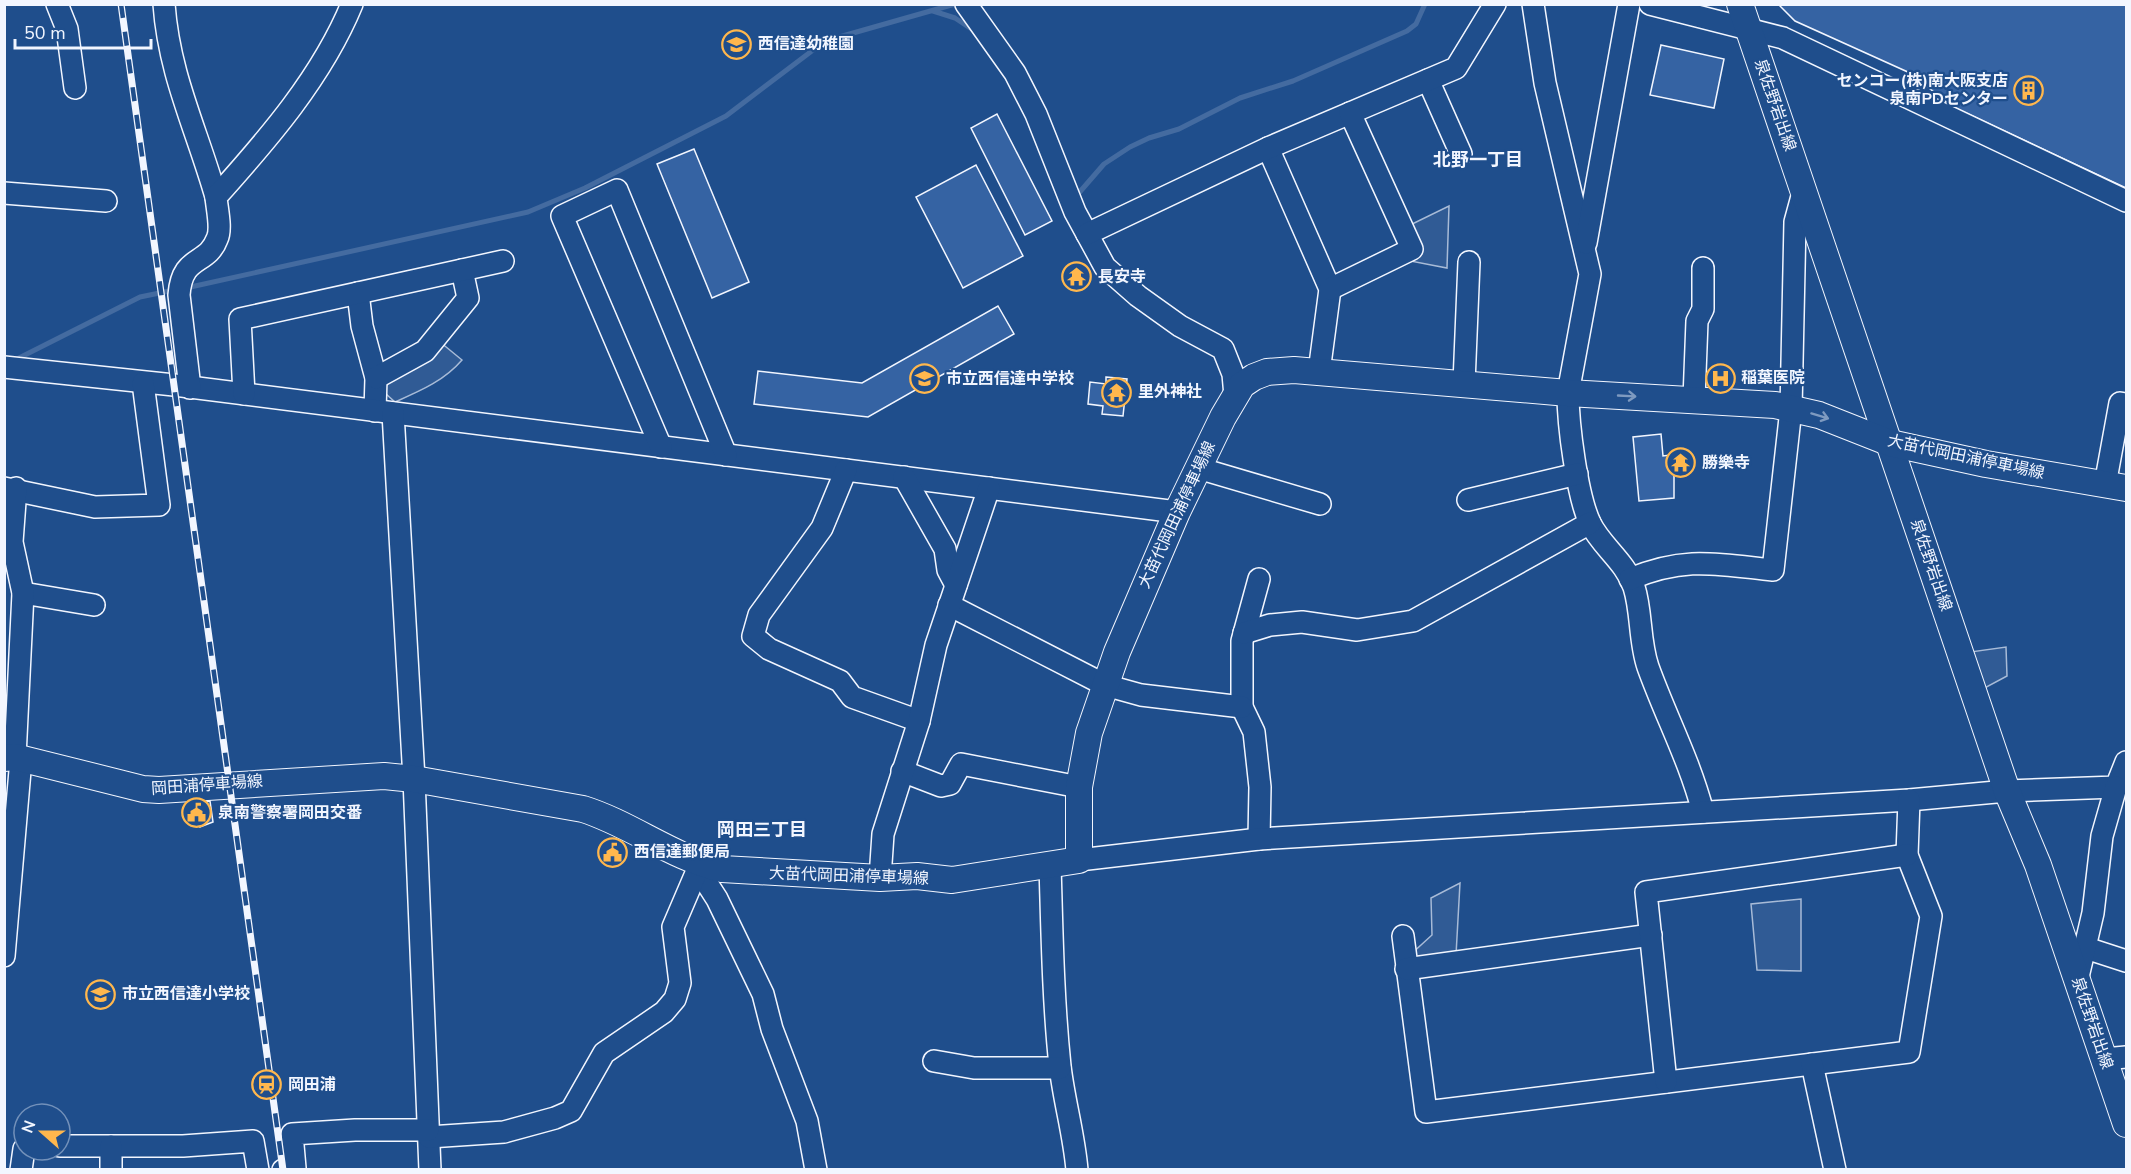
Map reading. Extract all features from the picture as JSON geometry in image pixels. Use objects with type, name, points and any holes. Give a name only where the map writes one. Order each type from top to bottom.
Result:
[{"type":"main road","name":"泉佐野岩出線","points":[[1744,16],[2007,791],[2038,865],[2077,981],[2115,1058],[2127,1124]]},
{"type":"main road","name":"大苗代岡田浦停車場線","points":[[414,779],[583,809],[607,817],[699,868],[771,874],[880,878],[917,876],[952,880],[1078,860],[1079,787],[1089,733],[1105,686],[1177,512],[1235,396],[1242,386],[1267,372],[1294,370],[1568,393],[1775,405],[1819,415],[1890,443],[1986,464],[2116,487]]},
{"type":"main road","name":"岡田浦停車場線","points":[[14,758],[142,789],[159,790],[300,779],[384,776],[414,779]]},
{"type":"street","points":[[57,4],[67,29],[75,88]]},
{"type":"street","points":[[164,4],[166,39],[177,82],[201,141],[216,197],[219,237],[212,249],[188,266],[180,280],[179,295],[190,388]]},
{"type":"street","points":[[216,197],[270,136],[336,39],[352,4]]},
{"type":"street","points":[[966,4],[1015,73],[1036,114],[1075,212],[1105,267],[1138,296],[1180,326],[1223,349],[1233,374],[1235,396]]},
{"type":"street","points":[[1087,234],[1268,148],[1456,68],[1495,4]]},
{"type":"street","points":[[1533,4],[1545,83],[1590,274],[1568,393],[1568,413],[1577,474],[1590,523],[1622,564],[1634,586],[1648,666],[1693,772],[1703,812]]},
{"type":"street","points":[[1584,249],[1629,4]]},
{"type":"street","points":[[1650,4],[1744,16],[1783,38],[2127,201]]},
{"type":"street","points":[[1428,80],[1461,154]]},
{"type":"street","points":[[1330,289],[1412,249],[1350,113]]},
{"type":"street","points":[[1268,148],[1330,289],[1320,372]]},
{"type":"street","points":[[1630,579],[1656,568],[1679,563],[1773,570],[1791,409],[1795,222],[1804,189]]},
{"type":"street","points":[[661,447],[562,216],[617,190],[726,455]]},
{"type":"street","points":[[4,193],[106,201]]},
{"type":"street","points":[[244,394],[240,319],[503,261]]},
{"type":"street","points":[[1464,383],[1469,262]]},
{"type":"street","points":[[1694,399],[1697,321],[1703,309],[1703,268]]},
{"type":"street","points":[[376,378],[425,351],[468,298],[462,270]]},
{"type":"street","points":[[358,293],[362,326],[384,412],[414,779],[430,1170]]},
{"type":"street","points":[[4,367],[244,394],[1177,512]]},
{"type":"street","points":[[4,956],[14,758],[12,676],[23,593],[12,542],[10,488],[95,507],[159,505],[143,383]]},
{"type":"street","points":[[2116,487],[2120,403],[2127,404]]},
{"type":"street","points":[[1198,468],[1320,504]]},
{"type":"street","points":[[846,470],[822,528],[759,615],[753,636],[769,649],[840,681],[852,697],[919,721]]},
{"type":"street","points":[[1468,500],[1577,474]]},
{"type":"street","points":[[904,477],[945,549],[952,595]]},
{"type":"street","points":[[880,878],[883,834],[919,721],[936,645],[989,488]]},
{"type":"street","points":[[1244,633],[1270,625],[1302,622],[1357,630],[1413,621],[1590,523]]},
{"type":"street","points":[[1259,579],[1244,633],[1242,707],[1254,732],[1260,787],[1259,839]]},
{"type":"street","points":[[23,593],[94,605]]},
{"type":"street","points":[[952,595],[1105,686],[1141,695],[1242,707]]},
{"type":"street","points":[[2077,981],[2086,948],[2102,836],[2116,787],[2127,762]]},
{"type":"street","points":[[902,771],[941,786],[950,784],[961,764],[1079,787]]},
{"type":"street","points":[[1078,860],[1259,839],[1910,800],[2007,791],[2116,787]]},
{"type":"street","points":[[1403,936],[1426,1112],[1909,1052],[1931,916],[1907,855],[1910,800]]},
{"type":"street","points":[[1666,1082],[1646,892],[1907,855]]},
{"type":"street","points":[[1050,865],[1053,974],[1060,1068],[1074,1132],[1077,1170]]},
{"type":"street","points":[[283,1170],[295,1168],[292,1134],[355,1130],[428,1133],[504,1132],[571,1111],[604,1053],[664,1012],[675,999],[680,983],[673,927],[699,868]]},
{"type":"street","points":[[699,868],[717,899],[763,994],[772,1029],[807,1121],[816,1170]]},
{"type":"street","points":[[1406,969],[1651,935]]},
{"type":"street","points":[[2086,948],[2127,961]]},
{"type":"street","points":[[934,1061],[974,1068],[1060,1068]]},
{"type":"street","points":[[1812,1064],[1835,1170]]},
{"type":"street","points":[[72,1146],[183,1146],[253,1141],[258,1170]]},
{"type":"street","points":[[111,1146],[111,1170]]},
{"type":"shaded area","points":[[1449,206],[1447,268],[1405,260],[1406,227]]},
{"type":"shaded area","points":[[440,342],[462,360],[455,367],[431,385],[395,402],[385,393],[383,383]]},
{"type":"shaded area","points":[[2006,647],[2007,676],[1981,690],[1970,652]]},
{"type":"shaded area","points":[[1460,883],[1456,955],[1422,960],[1409,956],[1432,935],[1431,898]]},
{"type":"shaded area","points":[[1801,899],[1801,971],[1757,970],[1751,904]]},
{"type":"building","name":"センコー(株)南大阪支店 泉南PDセンター","points":[[1778,4],[2126,4],[2126,188],[1953,107],[1910,73],[1795,21]]},
{"type":"building","points":[[1661,45],[1724,59],[1714,108],[1650,95]]},
{"type":"building","points":[[997,114],[1052,221],[1025,235],[971,128]]},
{"type":"building","points":[[694,149],[749,282],[712,298],[657,164]]},
{"type":"building","points":[[976,165],[1023,256],[963,288],[916,197]]},
{"type":"building","points":[[998,306],[1014,334],[868,417],[754,404],[758,371],[862,383]]},
{"type":"building","points":[[1106,377],[1127,379],[1123,416],[1102,414],[1103,406],[1088,404],[1090,382],[1106,384]]},
{"type":"building","points":[[1661,434],[1663,456],[1670,455],[1670,463],[1674,463],[1674,498],[1639,501],[1633,437]]},
{"type":"building","points":[[210,801],[213,822],[200,827],[197,803]]},
{"type":"waterway","points":[[186,288],[528,212],[585,188],[726,116],[825,41],[955,4]]},
{"type":"waterway","points":[[1073,194],[1078,194],[1104,164],[1130,147],[1149,138],[1179,129],[1240,98],[1293,81],[1407,31],[1416,24],[1425,4]]},
{"type":"waterway","points":[[933,11],[955,18],[973,30]]},
{"type":"waterway","points":[[13,361],[140,297],[174,290]]},
{"type":"railway","points":[[121,4],[283,1170]]},
{"type":"place","name":"西信達幼稚園","points":[[737,44]]},
{"type":"place","name":"センコー(株)南大阪支店 泉南PDセンター","points":[[2029,90]]},
{"type":"place","name":"長安寺","points":[[1077,277]]},
{"type":"place","name":"稲葉医院","points":[[1720,378]]},
{"type":"place","name":"市立西信達中学校","points":[[925,379]]},
{"type":"place","name":"里外神社","points":[[1117,392]]},
{"type":"place","name":"勝樂寺","points":[[1681,463]]},
{"type":"place","name":"泉南警察署岡田交番","points":[[197,813]]},
{"type":"place","name":"西信達郵便局","points":[[613,852]]},
{"type":"place","name":"市立西信達小学校","points":[[101,994]]},
{"type":"place","name":"岡田浦","points":[[267,1085]]},
{"type":"district","name":"北野一丁目","points":[[1478,160]]},
{"type":"district","name":"岡田三丁目","points":[[762,830]]}]
